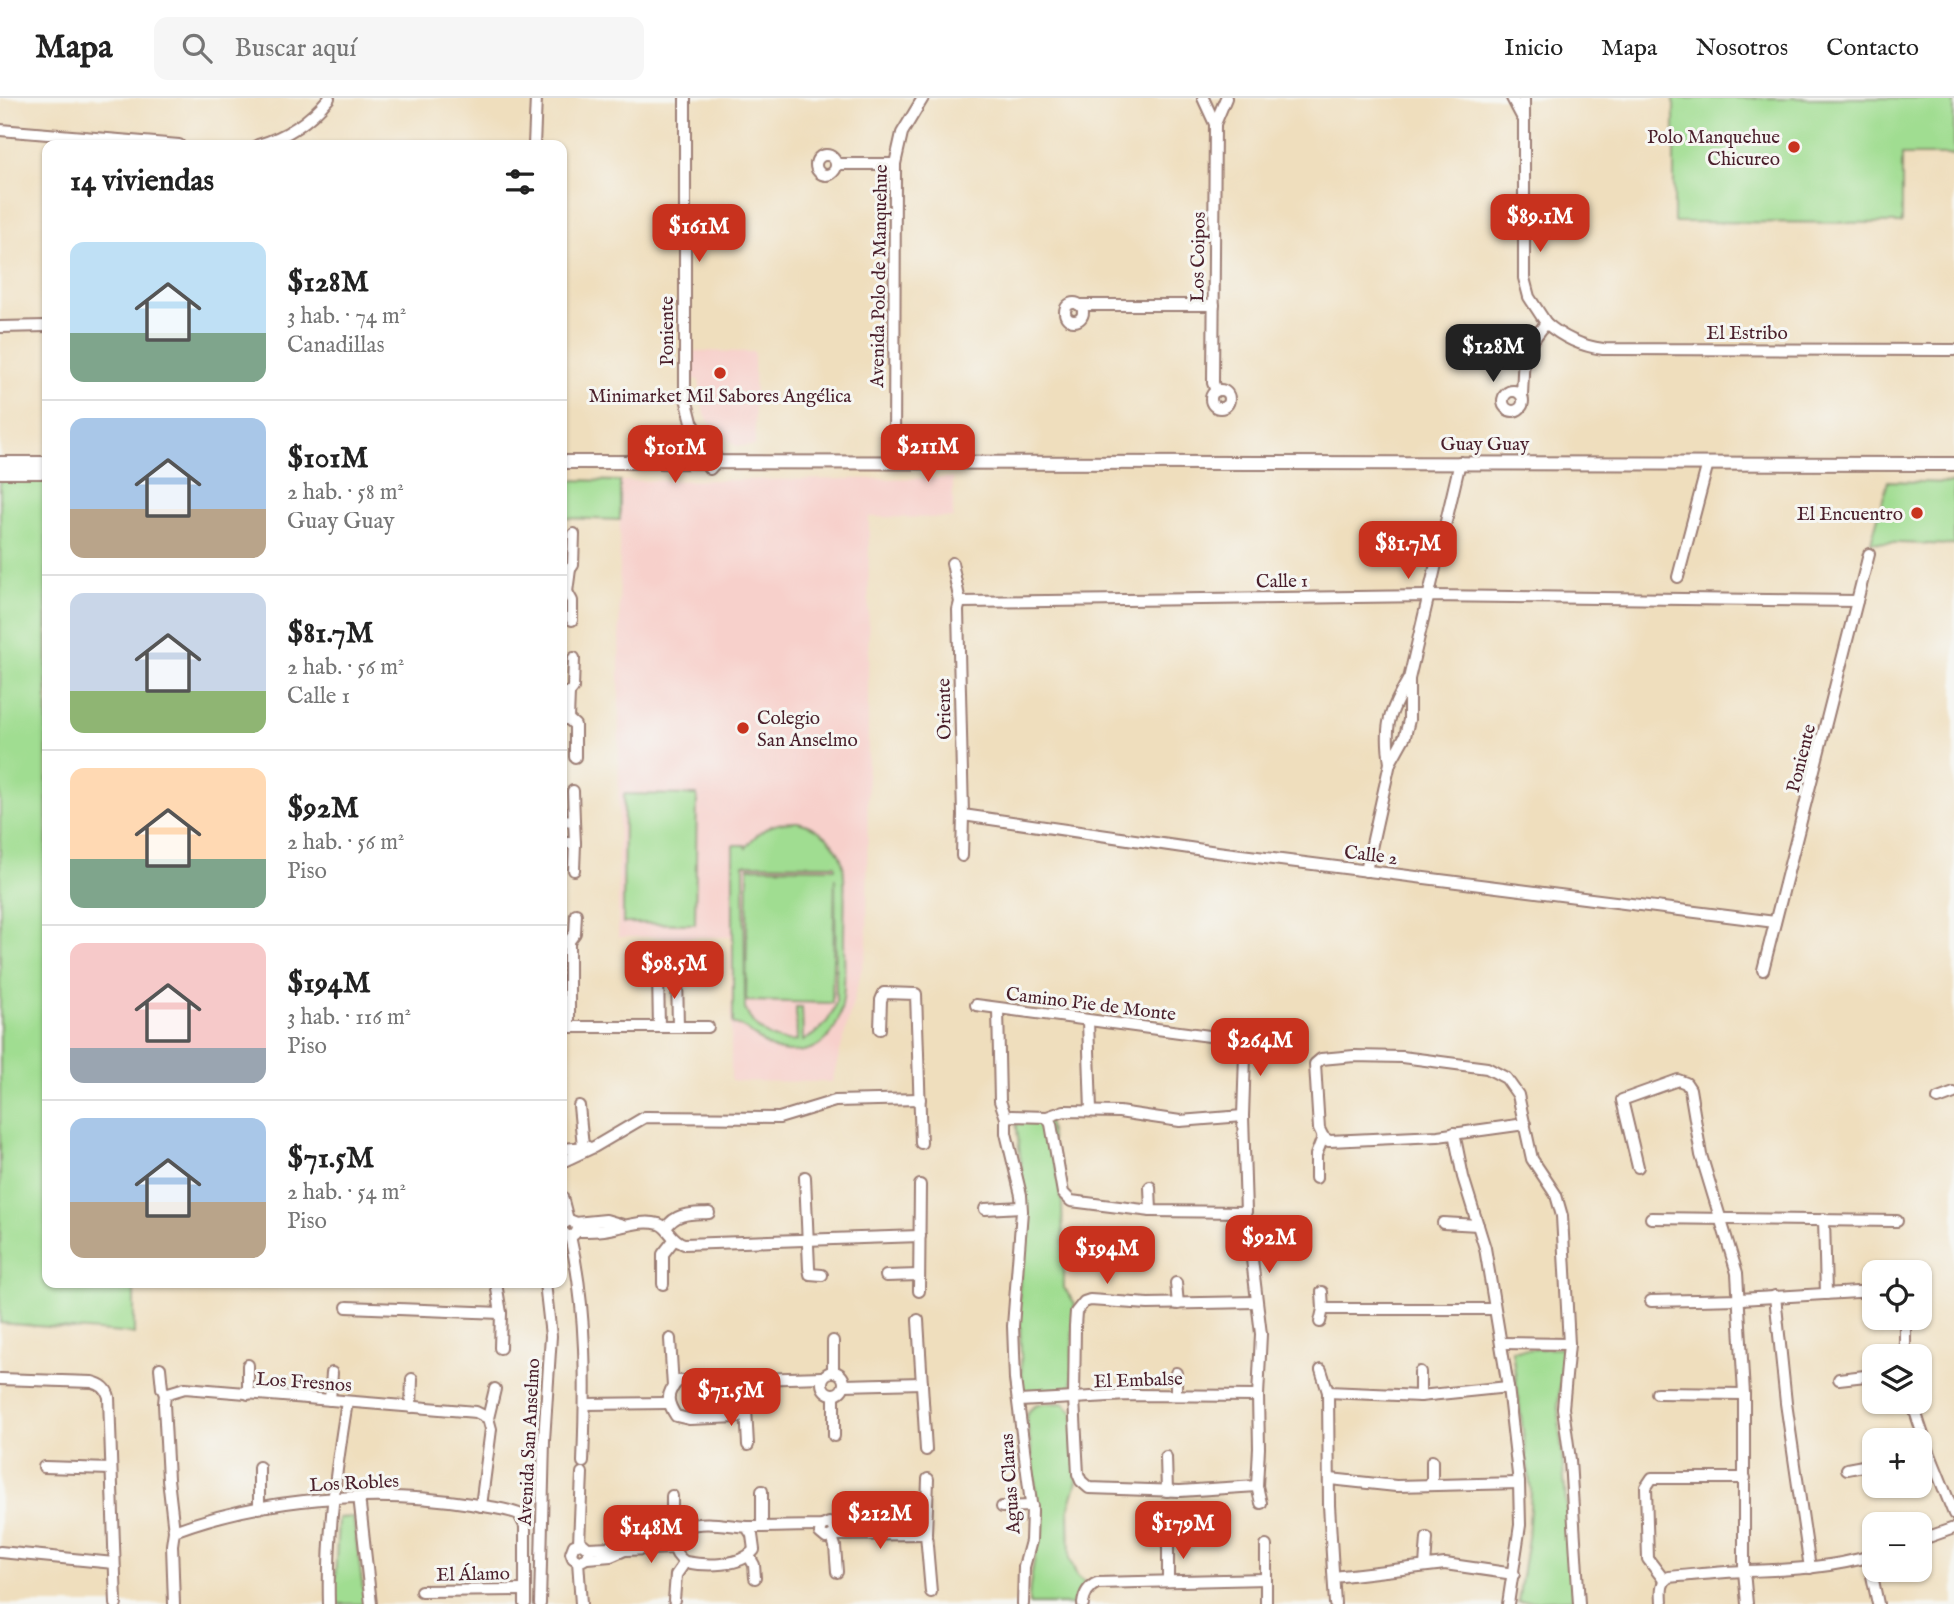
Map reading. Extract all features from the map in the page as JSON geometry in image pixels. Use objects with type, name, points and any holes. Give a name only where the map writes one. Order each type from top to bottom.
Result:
[{"type":"street","points":[[275,140],[303,124],[329,98]]},
{"type":"street","points":[[534,140],[536,98]]},
{"type":"street","name":"Poniente","points":[[685,98],[685,394],[689,415],[711,464]]},
{"type":"street","name":"Avenida Polo de Manquehue","points":[[894,461],[895,164],[904,128],[923,98]]},
{"type":"street","name":"Los Coipos","points":[[1203,98],[1215,124]]},
{"type":"street","name":"Los Coipos","points":[[1216,391],[1213,383],[1215,124],[1226,98]]},
{"type":"street","points":[[1512,98],[1524,122]]},
{"type":"street","points":[[1522,395],[1524,352],[1546,323],[1529,297],[1524,278],[1524,98]]},
{"type":"street","points":[[0,130],[119,140]]},
{"type":"street","points":[[836,164],[895,164]]},
{"type":"street","points":[[1079,305],[1213,305]]},
{"type":"street","name":"El Estribo","points":[[1546,323],[1572,341],[1603,349],[1954,350]]},
{"type":"street","points":[[0,327],[42,327]]},
{"type":"street","name":"Guay Guay","points":[[835,465],[894,461],[1954,464]]},
{"type":"street","name":"Guay Guay","points":[[567,469],[711,464],[970,467],[1017,461]]},
{"type":"street","name":"Guay Guay","points":[[567,462],[639,465]]},
{"type":"street","points":[[1366,871],[1390,763],[1405,736],[1409,720],[1409,679],[1460,462]]},
{"type":"street","points":[[0,463],[42,463]]},
{"type":"street","points":[[1678,577],[1708,463]]},
{"type":"street","points":[[0,472],[42,472]]},
{"type":"street","points":[[567,568],[573,565],[574,534]]},
{"type":"street","name":"Poniente","points":[[1763,970],[1869,554]]},
{"type":"street","name":"Oriente","points":[[952,563],[960,602],[962,856]]},
{"type":"street","points":[[567,596],[572,601],[572,620]]},
{"type":"street","name":"Calle 1","points":[[960,602],[1429,596],[1857,601]]},
{"type":"street","points":[[567,692],[573,688],[574,658]]},
{"type":"street","points":[[1390,763],[1386,728],[1398,697],[1409,679]]},
{"type":"street","points":[[567,720],[575,726],[575,757]]},
{"type":"street","points":[[573,791],[573,870]]},
{"type":"street","name":"Calle 2","points":[[963,815],[1366,871],[1775,922]]},
{"type":"street","points":[[567,820],[574,821]]},
{"type":"street","points":[[567,843],[575,843]]},
{"type":"street","points":[[567,939],[575,933],[576,914]]},
{"type":"street","points":[[638,974],[699,974]]},
{"type":"street","points":[[658,974],[659,1027]]},
{"type":"street","points":[[677,974],[678,1027]]},
{"type":"street","points":[[880,1029],[881,1000],[884,993],[916,994],[921,1143]]},
{"type":"street","name":"Camino Pie de Monte","points":[[976,1005],[1242,1042],[1243,1116]]},
{"type":"street","name":"Aguas Claras","points":[[999,1009],[1000,1101],[1006,1118],[1006,1133],[1019,1185],[1021,1207],[1013,1326],[1032,1506],[1031,1541],[1024,1567],[1023,1604]]},
{"type":"street","points":[[1088,1021],[1091,1111]]},
{"type":"street","points":[[567,1027],[708,1027]]},
{"type":"street","points":[[1525,1124],[1454,1133],[1333,1142],[1323,1137],[1319,1129],[1315,1067],[1318,1060],[1323,1058],[1402,1057],[1487,1068],[1500,1073],[1515,1088],[1525,1124],[1532,1159],[1552,1188],[1561,1209],[1569,1344],[1563,1408],[1570,1460],[1579,1604],[1571,1604]]},
{"type":"street","points":[[1638,1167],[1622,1100],[1678,1080],[1684,1082],[1690,1089],[1701,1155],[1737,1273],[1744,1394],[1746,1604]]},
{"type":"street","points":[[1938,1099],[1954,1093]]},
{"type":"street","points":[[567,1159],[645,1117],[779,1118],[835,1101],[920,1099]]},
{"type":"street","points":[[579,1106],[588,1147]]},
{"type":"street","points":[[1006,1118],[1047,1117],[1064,1111],[1119,1112],[1180,1121],[1243,1116],[1246,1212],[1151,1211],[1076,1202],[1063,1193],[1051,1124],[1047,1117]]},
{"type":"street","points":[[1454,1133],[1463,1177],[1485,1248],[1508,1387],[1519,1483],[1520,1525],[1508,1604]]},
{"type":"street","points":[[1316,1178],[1316,1155],[1323,1137]]},
{"type":"street","points":[[567,1149],[588,1147]]},
{"type":"street","points":[[805,1177],[810,1274],[822,1275]]},
{"type":"street","points":[[919,1291],[920,1185]]},
{"type":"street","points":[[1150,1187],[1151,1211]]},
{"type":"street","points":[[985,1209],[1021,1207]]},
{"type":"street","points":[[666,1228],[681,1215],[709,1213]]},
{"type":"street","points":[[1651,1218],[1897,1221]]},
{"type":"street","points":[[1824,1219],[1826,1294]]},
{"type":"street","points":[[1443,1223],[1478,1225]]},
{"type":"street","points":[[581,1604],[582,1467],[586,1404],[582,1308],[569,1228],[607,1230],[623,1225],[655,1224],[666,1228],[674,1240],[684,1244],[920,1236]]},
{"type":"street","points":[[663,1284],[663,1254],[674,1240]]},
{"type":"street","points":[[1251,1251],[1261,1334],[1256,1486],[1261,1503]]},
{"type":"street","points":[[886,1276],[919,1275]]},
{"type":"street","points":[[1176,1283],[1178,1304]]},
{"type":"street","points":[[497,1288],[501,1313],[500,1348]]},
{"type":"street","name":"Avenida San Anselmo","points":[[540,1604],[544,1440],[551,1336],[546,1288]]},
{"type":"street","points":[[1320,1322],[1323,1309],[1322,1292]]},
{"type":"street","points":[[1651,1301],[1862,1292]]},
{"type":"street","points":[[1775,1296],[1786,1403],[1810,1568]]},
{"type":"street","points":[[1256,1302],[1178,1304],[1090,1300],[1081,1304],[1075,1319],[1074,1399],[1077,1467],[1081,1482],[1093,1489],[1167,1490],[1256,1486]]},
{"type":"street","points":[[347,1307],[501,1313]]},
{"type":"street","points":[[1323,1309],[1494,1309]]},
{"type":"street","points":[[918,1320],[926,1450]]},
{"type":"street","points":[[670,1339],[673,1387]]},
{"type":"street","points":[[746,1409],[738,1417],[689,1419],[676,1416],[667,1403],[668,1394],[678,1381],[745,1380],[828,1374],[840,1375],[844,1385],[841,1391],[834,1394],[824,1390],[821,1383],[828,1374],[833,1341]]},
{"type":"street","points":[[1502,1343],[1569,1344]]},
{"type":"street","points":[[248,1365],[248,1395]]},
{"type":"street","points":[[160,1368],[165,1394],[168,1479],[174,1531],[174,1604]]},
{"type":"street","points":[[1321,1370],[1328,1392],[1329,1506],[1335,1604]]},
{"type":"street","points":[[1420,1372],[1420,1396]]},
{"type":"street","points":[[330,1400],[332,1373]]},
{"type":"street","points":[[1176,1373],[1176,1394]]},
{"type":"street","points":[[1839,1379],[1862,1376]]},
{"type":"street","points":[[411,1407],[412,1379]]},
{"type":"street","points":[[0,1380],[92,1382],[103,1387],[109,1397],[116,1604]]},
{"type":"street","points":[[745,1380],[748,1445]]},
{"type":"street","points":[[844,1385],[922,1383]]},
{"type":"street","points":[[1328,1392],[1420,1396],[1508,1387]]},
{"type":"street","name":"Los Fresnos","points":[[165,1394],[185,1388],[476,1412],[488,1418]]},
{"type":"street","points":[[481,1506],[491,1429],[488,1418],[495,1389]]},
{"type":"street","points":[[1657,1393],[1744,1394]]},
{"type":"street","points":[[834,1394],[834,1436]]},
{"type":"street","name":"El Embalse","points":[[1019,1401],[1128,1395],[1258,1396]]},
{"type":"street","points":[[329,1604],[328,1565],[335,1472],[347,1402]]},
{"type":"street","points":[[586,1404],[667,1403]]},
{"type":"street","points":[[1166,1457],[1167,1490]]},
{"type":"street","points":[[1432,1461],[1432,1485]]},
{"type":"street","points":[[259,1466],[259,1508]]},
{"type":"street","points":[[1847,1469],[1862,1466]]},
{"type":"street","points":[[44,1467],[111,1469]]},
{"type":"street","points":[[1932,1467],[1954,1514]]},
{"type":"street","points":[[1664,1580],[1648,1559],[1648,1482],[1653,1478],[1745,1478]]},
{"type":"street","points":[[928,1479],[926,1534],[931,1592]]},
{"type":"street","points":[[1330,1479],[1395,1486],[1519,1483]]},
{"type":"street","points":[[762,1491],[762,1527]]},
{"type":"street","points":[[359,1496],[371,1604]]},
{"type":"street","name":"Los Robles","points":[[174,1531],[191,1524],[259,1508],[359,1496],[432,1498],[512,1511],[519,1514],[525,1526],[525,1604]]},
{"type":"street","points":[[672,1496],[672,1524],[679,1534]]},
{"type":"street","points":[[1002,1507],[1032,1506]]},
{"type":"street","points":[[747,1527],[752,1535],[754,1550],[739,1562],[685,1562],[678,1557],[675,1548],[679,1534],[684,1528],[694,1525],[762,1527],[831,1524],[835,1528],[833,1536],[837,1572]]},
{"type":"street","points":[[1932,1536],[1954,1528]]},
{"type":"street","points":[[833,1536],[926,1534]]},
{"type":"street","points":[[1425,1566],[1427,1538]]},
{"type":"street","points":[[1168,1542],[1168,1581]]},
{"type":"street","points":[[1266,1546],[1266,1604]]},
{"type":"street","points":[[583,1552],[611,1556],[625,1550],[675,1548]]},
{"type":"street","points":[[0,1552],[114,1563]]},
{"type":"street","points":[[749,1556],[754,1566],[755,1578]]},
{"type":"street","points":[[1662,1604],[1661,1587],[1669,1577],[1744,1571],[1779,1572],[1862,1558]]},
{"type":"street","points":[[674,1600],[676,1575],[685,1562]]},
{"type":"street","points":[[1334,1577],[1445,1564],[1514,1574]]},
{"type":"street","points":[[1083,1604],[1091,1585],[1097,1583],[1266,1580]]},
{"type":"street","points":[[1875,1582],[1878,1604]]},
{"type":"street","name":"El Álamo","points":[[421,1591],[525,1590]]},
{"type":"shaded area","points":[[691,351],[754,352],[755,446],[736,446],[708,420],[703,410],[699,380],[691,379]]},
{"type":"shaded area","name":"Colegio San Anselmo","points":[[953,478],[953,518],[869,517],[867,949],[832,1082],[731,1081],[731,937],[618,937],[620,481]]},
{"type":"green space","points":[[1674,98],[1954,98],[1954,155],[1902,155],[1902,223],[1674,222]]},
{"type":"green space","points":[[42,479],[42,1288],[134,1288],[134,1334],[0,1323],[0,480]]},
{"type":"green space","points":[[567,480],[620,481],[620,520],[567,518]]},
{"type":"green space","name":"El Encuentro","points":[[1888,481],[1954,483],[1954,545],[1871,542]]},
{"type":"green space","points":[[624,794],[697,795],[695,924],[623,923]]},
{"type":"green space","points":[[790,822],[806,825],[832,842],[843,864],[845,892],[843,994],[835,1028],[825,1041],[810,1049],[789,1052],[771,1048],[741,1026],[733,1024],[733,845],[745,845],[746,848],[762,831]],"holes":[[[744,864],[835,865],[835,868],[748,867],[746,1001],[832,1003],[835,877],[834,1009],[824,1025],[803,1041],[802,1007],[796,1007],[797,1041],[773,1038],[759,1029],[745,1009]]]},
{"type":"green space","points":[[1016,1119],[1048,1120],[1062,1202],[1064,1288],[1075,1304],[1072,1384],[1068,1390],[1031,1397],[1022,1388],[1019,1292],[1024,1193]]},
{"type":"green space","points":[[1565,1348],[1558,1405],[1574,1599],[1518,1602],[1528,1538],[1531,1491],[1512,1350]]},
{"type":"green space","points":[[1064,1403],[1073,1412],[1077,1481],[1069,1508],[1070,1560],[1077,1576],[1084,1582],[1078,1604],[1029,1604],[1037,1523],[1035,1477],[1026,1417],[1037,1405]]},
{"type":"green space","points":[[353,1517],[365,1604],[334,1604],[338,1518]]},
{"type":"place","name":"Polo Manquehue Chicureo","points":[[1794,147]]},
{"type":"place","name":"Minimarket Mil Sabores Angélica","points":[[720,373]]},
{"type":"place","name":"El Encuentro","points":[[1917,513]]},
{"type":"place","name":"Colegio San Anselmo","points":[[743,728]]}]
